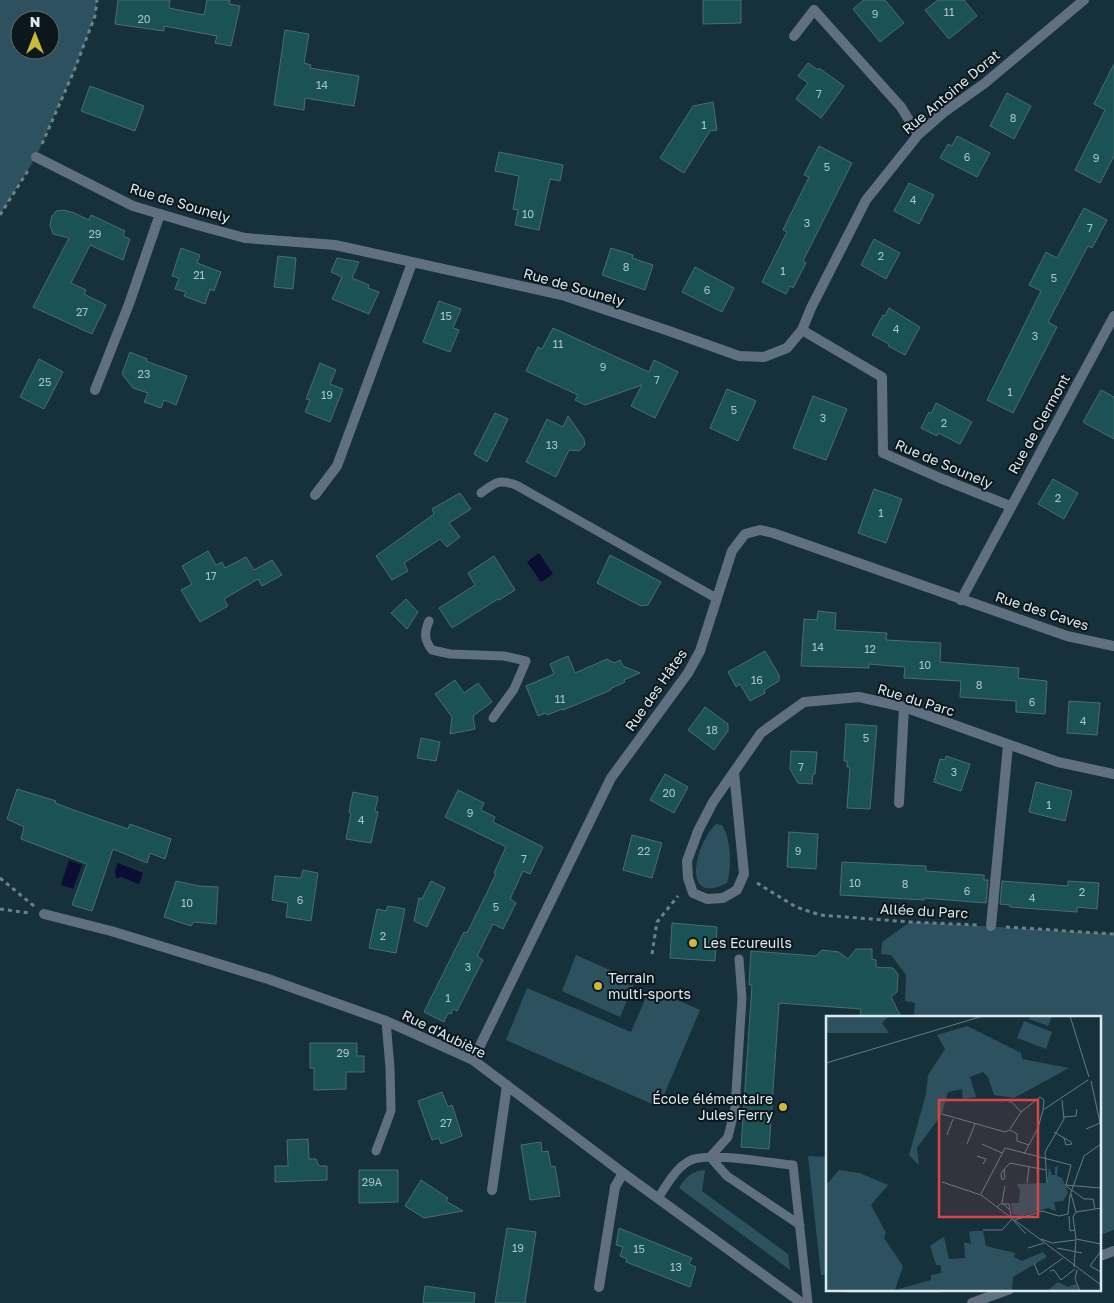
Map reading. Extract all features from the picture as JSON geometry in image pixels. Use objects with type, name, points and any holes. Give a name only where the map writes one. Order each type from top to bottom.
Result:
[{"type":"street","name":"Rue Antoine Dorat","points":[[802,330],[811,308],[866,200],[918,135],[985,83],[1084,0]]},
{"type":"street","points":[[794,36],[814,10],[901,107],[918,135]]},
{"type":"street","name":"Rue de Sounely","points":[[36,157],[133,206],[160,214],[245,238],[335,246],[562,295],[739,356],[764,357],[787,348],[802,330],[882,377],[883,453],[1010,506]]},
{"type":"street","points":[[96,390],[160,214]]},
{"type":"street","points":[[316,495],[337,466],[412,263]]},
{"type":"street","name":"Rue de Clermont","points":[[961,600],[1114,316]]},
{"type":"street","name":"Rue des Hâtes","points":[[473,1060],[611,778],[688,673],[700,651],[732,551],[745,534],[760,530],[774,533],[961,600]]},
{"type":"street","name":"Rue des Caves","points":[[961,600],[1067,636],[1114,646]]},
{"type":"street","name":"Rue du Parc","points":[[689,882],[687,861],[698,831],[713,802],[761,733],[804,702],[859,697],[904,707],[1058,762],[1114,774]]},
{"type":"street","points":[[899,803],[904,707]]},
{"type":"street","points":[[991,926],[1008,745]]},
{"type":"street","points":[[689,882],[693,893],[707,900],[723,898],[737,890],[744,874],[734,772]]},
{"type":"street","name":"Rue d'Aubière","points":[[44,914],[111,931],[268,979],[386,1021],[473,1060],[623,1173],[802,1303]]},
{"type":"street","points":[[492,1190],[507,1085]]},
{"type":"street","points":[[599,1287],[615,1187],[623,1173]]},
{"type":"street","points":[[1102,1255],[1114,1251]]},
{"type":"street","points":[[972,1303],[1007,1290]]},
{"type":"lane","points":[[481,493],[495,483],[503,481],[516,486],[716,598]]},
{"type":"lane","points":[[430,621],[425,631],[426,642],[432,650],[450,654],[504,656],[526,661],[514,688],[493,718]]},
{"type":"lane","points":[[710,1157],[728,1137],[735,1108],[742,998],[740,959]]},
{"type":"lane","points":[[376,1151],[391,1111],[386,1021]]},
{"type":"lane","points":[[710,1157],[728,1176],[800,1225]]},
{"type":"lane","points":[[658,1198],[676,1171],[691,1160],[710,1157],[793,1165],[808,1303]]},
{"type":"path","points":[[0,216],[36,157],[92,25],[97,0]]},
{"type":"path","name":"Allée du Parc","points":[[744,874],[796,907],[820,915],[1114,934]]},
{"type":"path","points":[[0,878],[44,914]]},
{"type":"path","points":[[652,954],[657,922],[689,882]]},
{"type":"path","points":[[0,909],[44,914]]},
{"type":"shaded area","points":[[0,0],[97,0],[95,16],[74,71],[36,157],[0,215]]},
{"type":"shaded area","points":[[539,553],[553,574],[541,582],[527,562]]},
{"type":"shaded area","points":[[716,824],[722,825],[727,838],[730,854],[729,877],[727,883],[712,888],[702,887],[697,880],[698,858],[702,845]]},
{"type":"shaded area","points":[[69,860],[82,865],[73,889],[61,885]]},
{"type":"shaded area","points":[[118,863],[143,873],[139,884],[121,877],[116,878],[115,870]]},
{"type":"shaded area","points":[[910,922],[1114,934],[1114,1230],[1102,1234],[1102,1016],[914,1016],[915,1003],[905,1001],[906,975],[891,955],[881,954],[882,942]]},
{"type":"shaded area","name":"Terrain multi-sports","points":[[576,955],[635,981],[620,1017],[562,991]]},
{"type":"shaded area","points":[[527,988],[631,1032],[650,988],[700,1010],[659,1107],[506,1040]]},
{"type":"shaded area","points":[[808,1156],[826,1157],[826,1275],[821,1275]]},
{"type":"shaded area","points":[[705,1170],[702,1191],[788,1254],[790,1270],[679,1188],[689,1175]]},
{"type":"shaded area","points":[[847,1290],[946,1290],[939,1293],[847,1293]]},
{"type":"building","points":[[118,0],[170,0],[169,8],[204,15],[207,0],[230,0],[229,4],[240,6],[231,46],[215,43],[217,36],[164,26],[164,31],[115,24]]},
{"type":"building","points":[[703,0],[741,0],[741,23],[703,24]]},
{"type":"building","points":[[864,0],[885,0],[904,23],[880,42],[853,9]]},
{"type":"building","points":[[938,0],[964,0],[977,16],[949,39],[925,10]]},
{"type":"building","points":[[285,30],[309,34],[304,63],[311,65],[310,68],[359,76],[354,106],[305,98],[304,110],[274,105]]},
{"type":"building","points":[[808,63],[818,70],[819,68],[844,86],[821,118],[796,99],[808,83],[798,76]]},
{"type":"building","points":[[1114,64],[1114,156],[1100,183],[1075,170],[1105,110],[1094,104]]},
{"type":"building","points":[[90,86],[144,106],[135,131],[81,111]]},
{"type":"building","points":[[1007,93],[1031,106],[1014,139],[990,126]]},
{"type":"building","points":[[713,102],[717,130],[710,131],[684,173],[660,158],[693,106]]},
{"type":"building","points":[[957,136],[990,153],[977,177],[940,158],[948,144],[952,146]]},
{"type":"building","points":[[819,146],[852,163],[803,261],[806,263],[793,288],[790,286],[786,294],[762,282],[787,232],[783,230],[809,177],[804,175]]},
{"type":"building","points":[[499,152],[563,165],[560,181],[550,179],[539,230],[515,225],[518,210],[513,209],[519,176],[495,171]]},
{"type":"building","points":[[909,183],[934,195],[919,224],[894,211]]},
{"type":"building","points":[[1084,208],[1107,220],[1092,248],[1088,246],[1048,322],[1057,327],[1013,413],[987,400],[1041,291],[1029,285],[1046,252],[1057,258]]},
{"type":"building","points":[[64,210],[89,220],[91,215],[125,231],[123,236],[130,239],[123,260],[90,245],[71,283],[86,290],[84,294],[106,305],[92,334],[33,307],[69,238],[53,234],[50,225],[52,216],[56,211]]},
{"type":"building","points":[[874,239],[900,253],[886,279],[861,265]]},
{"type":"building","points":[[181,248],[200,255],[197,263],[221,272],[214,291],[210,289],[205,304],[184,296],[186,292],[175,289],[179,278],[172,276]]},
{"type":"building","points":[[611,248],[633,255],[632,258],[653,265],[645,290],[602,275]]},
{"type":"building","points":[[278,256],[296,258],[293,289],[274,287]]},
{"type":"building","points":[[337,258],[359,262],[352,278],[369,285],[368,288],[379,292],[369,314],[332,299],[342,277],[331,272]]},
{"type":"building","points":[[695,267],[734,288],[722,312],[682,292]]},
{"type":"building","points":[[439,301],[461,309],[453,328],[459,330],[450,352],[423,342]]},
{"type":"building","points":[[889,308],[920,327],[905,355],[872,335]]},
{"type":"building","points":[[553,328],[649,372],[654,360],[678,372],[655,418],[631,406],[642,385],[585,405],[575,400],[578,395],[526,371],[538,347],[542,349]]},
{"type":"building","points":[[130,352],[147,359],[146,361],[187,376],[176,405],[164,400],[161,408],[144,402],[148,393],[133,388],[122,374]]},
{"type":"building","points":[[39,359],[63,372],[44,409],[20,397]]},
{"type":"building","points":[[320,363],[336,370],[330,384],[343,389],[330,422],[305,412],[310,400],[306,399]]},
{"type":"building","points":[[727,389],[756,401],[738,441],[710,428]]},
{"type":"building","points":[[1101,390],[1114,397],[1114,439],[1083,422]]},
{"type":"building","points":[[813,396],[847,409],[826,460],[793,448]]},
{"type":"building","points":[[936,403],[972,422],[960,444],[938,433],[937,436],[921,428]]},
{"type":"building","points":[[495,413],[508,419],[487,462],[474,454]]},
{"type":"building","points":[[568,416],[584,439],[585,445],[579,451],[569,450],[556,477],[526,462],[547,419],[563,427]]},
{"type":"building","points":[[1053,479],[1078,493],[1064,519],[1038,504]]},
{"type":"building","points":[[874,489],[902,499],[886,543],[858,533]]},
{"type":"building","points":[[460,493],[471,509],[449,523],[460,537],[447,547],[440,539],[404,563],[408,571],[392,580],[376,556],[434,514],[432,509]]},
{"type":"building","points":[[208,551],[216,565],[222,562],[225,568],[246,557],[254,570],[272,560],[282,575],[262,586],[258,579],[224,599],[228,606],[200,622],[181,590],[192,584],[182,566]]},
{"type":"building","points":[[610,555],[661,582],[648,605],[641,606],[597,583]]},
{"type":"building","points":[[494,556],[515,590],[452,628],[439,608],[475,585],[468,573]]},
{"type":"building","points":[[406,599],[418,612],[407,629],[391,613]]},
{"type":"building","points":[[818,611],[836,613],[835,630],[887,633],[886,640],[941,643],[940,662],[1019,668],[1018,678],[1047,681],[1045,714],[1016,712],[1016,701],[960,697],[961,681],[904,678],[905,667],[869,664],[869,668],[801,666],[804,619],[817,620]]},
{"type":"building","points":[[765,651],[779,675],[779,681],[764,690],[765,693],[750,701],[740,684],[736,687],[728,672]]},
{"type":"building","points":[[568,656],[575,673],[607,659],[614,663],[620,660],[623,666],[640,673],[624,680],[625,682],[611,690],[563,710],[538,716],[526,686],[554,674],[550,664]]},
{"type":"building","points":[[455,680],[464,693],[478,683],[492,702],[473,716],[475,729],[450,734],[452,717],[435,694]]},
{"type":"building","points":[[1069,701],[1100,703],[1097,735],[1067,733]]},
{"type":"building","points":[[705,707],[728,724],[728,731],[714,750],[688,730]]},
{"type":"building","points":[[846,724],[877,726],[870,809],[847,808],[850,767],[847,767],[847,761],[844,761]]},
{"type":"building","points":[[421,738],[440,742],[436,761],[417,758]]},
{"type":"building","points":[[791,751],[817,752],[812,784],[798,783],[790,769]]},
{"type":"building","points":[[946,756],[970,764],[961,791],[934,782],[940,759],[945,760]]},
{"type":"building","points":[[665,774],[688,787],[674,813],[650,800]]},
{"type":"building","points":[[1036,782],[1072,791],[1065,821],[1029,812]]},
{"type":"building","points":[[17,789],[56,801],[55,803],[128,829],[130,824],[171,839],[165,859],[150,853],[147,863],[113,849],[92,911],[72,905],[87,864],[21,839],[24,827],[7,819]]},
{"type":"building","points":[[458,790],[484,803],[481,810],[495,817],[493,822],[543,847],[530,874],[523,871],[510,899],[516,903],[503,929],[493,924],[477,956],[483,960],[457,1011],[453,1009],[451,1014],[448,1013],[444,1022],[424,1012],[464,932],[467,933],[496,874],[494,873],[506,847],[445,817]]},
{"type":"building","points":[[353,792],[378,797],[375,811],[378,812],[371,843],[346,839]]},
{"type":"building","points":[[789,832],[818,834],[816,869],[787,867]]},
{"type":"building","points":[[632,835],[662,843],[652,878],[623,870]]},
{"type":"building","points":[[842,862],[926,866],[926,871],[984,875],[984,880],[988,880],[986,903],[924,898],[924,900],[840,895]]},
{"type":"building","points":[[303,870],[318,873],[311,921],[286,917],[288,903],[272,900],[275,876],[301,878]]},
{"type":"building","points":[[176,881],[199,886],[218,887],[216,924],[194,922],[191,926],[164,917]]},
{"type":"building","points":[[431,881],[445,888],[427,927],[414,921],[419,898],[422,899]]},
{"type":"building","points":[[1002,881],[1068,886],[1068,881],[1099,883],[1097,909],[1077,907],[1077,912],[1010,907],[1010,905],[1000,904]]},
{"type":"building","points":[[388,906],[405,909],[396,953],[369,948],[377,909],[386,911]]},
{"type":"building","name":"Les Ecureuils","points":[[672,923],[717,927],[715,961],[670,958]]},
{"type":"building","points":[[856,949],[872,949],[872,959],[876,960],[876,967],[893,968],[898,974],[897,992],[891,997],[900,1016],[860,1016],[861,1009],[779,1003],[769,1149],[741,1147],[752,985],[749,985],[751,951],[816,956],[822,950],[839,952],[848,959]]},
{"type":"building","points":[[310,1043],[357,1043],[357,1056],[364,1056],[364,1072],[346,1072],[346,1089],[314,1090],[314,1068],[310,1068]]},
{"type":"building","points":[[442,1092],[448,1107],[452,1105],[462,1136],[441,1144],[439,1138],[432,1140],[418,1101]]},
{"type":"building","points":[[308,1139],[309,1159],[316,1159],[319,1166],[327,1166],[327,1180],[275,1182],[275,1166],[288,1166],[287,1140]]},
{"type":"building","points":[[541,1142],[542,1152],[548,1151],[551,1167],[555,1166],[560,1196],[530,1200],[521,1145]]},
{"type":"building","points":[[359,1170],[398,1170],[398,1202],[359,1203]]},
{"type":"building","points":[[421,1180],[448,1198],[446,1201],[463,1211],[424,1218],[405,1206]]},
{"type":"building","points":[[507,1228],[536,1232],[525,1303],[495,1303]]},
{"type":"building","points":[[619,1228],[692,1258],[689,1264],[696,1267],[690,1287],[626,1262],[627,1259],[620,1256],[623,1247],[616,1245]]},
{"type":"building","points":[[425,1286],[475,1293],[474,1303],[423,1303]]},
{"type":"place","name":"Les Ecureuils","points":[[693,943]]},
{"type":"place","name":"Terrain multi-sports","points":[[598,986]]},
{"type":"place","name":"École élémentaire Jules Ferry","points":[[783,1107]]}]
